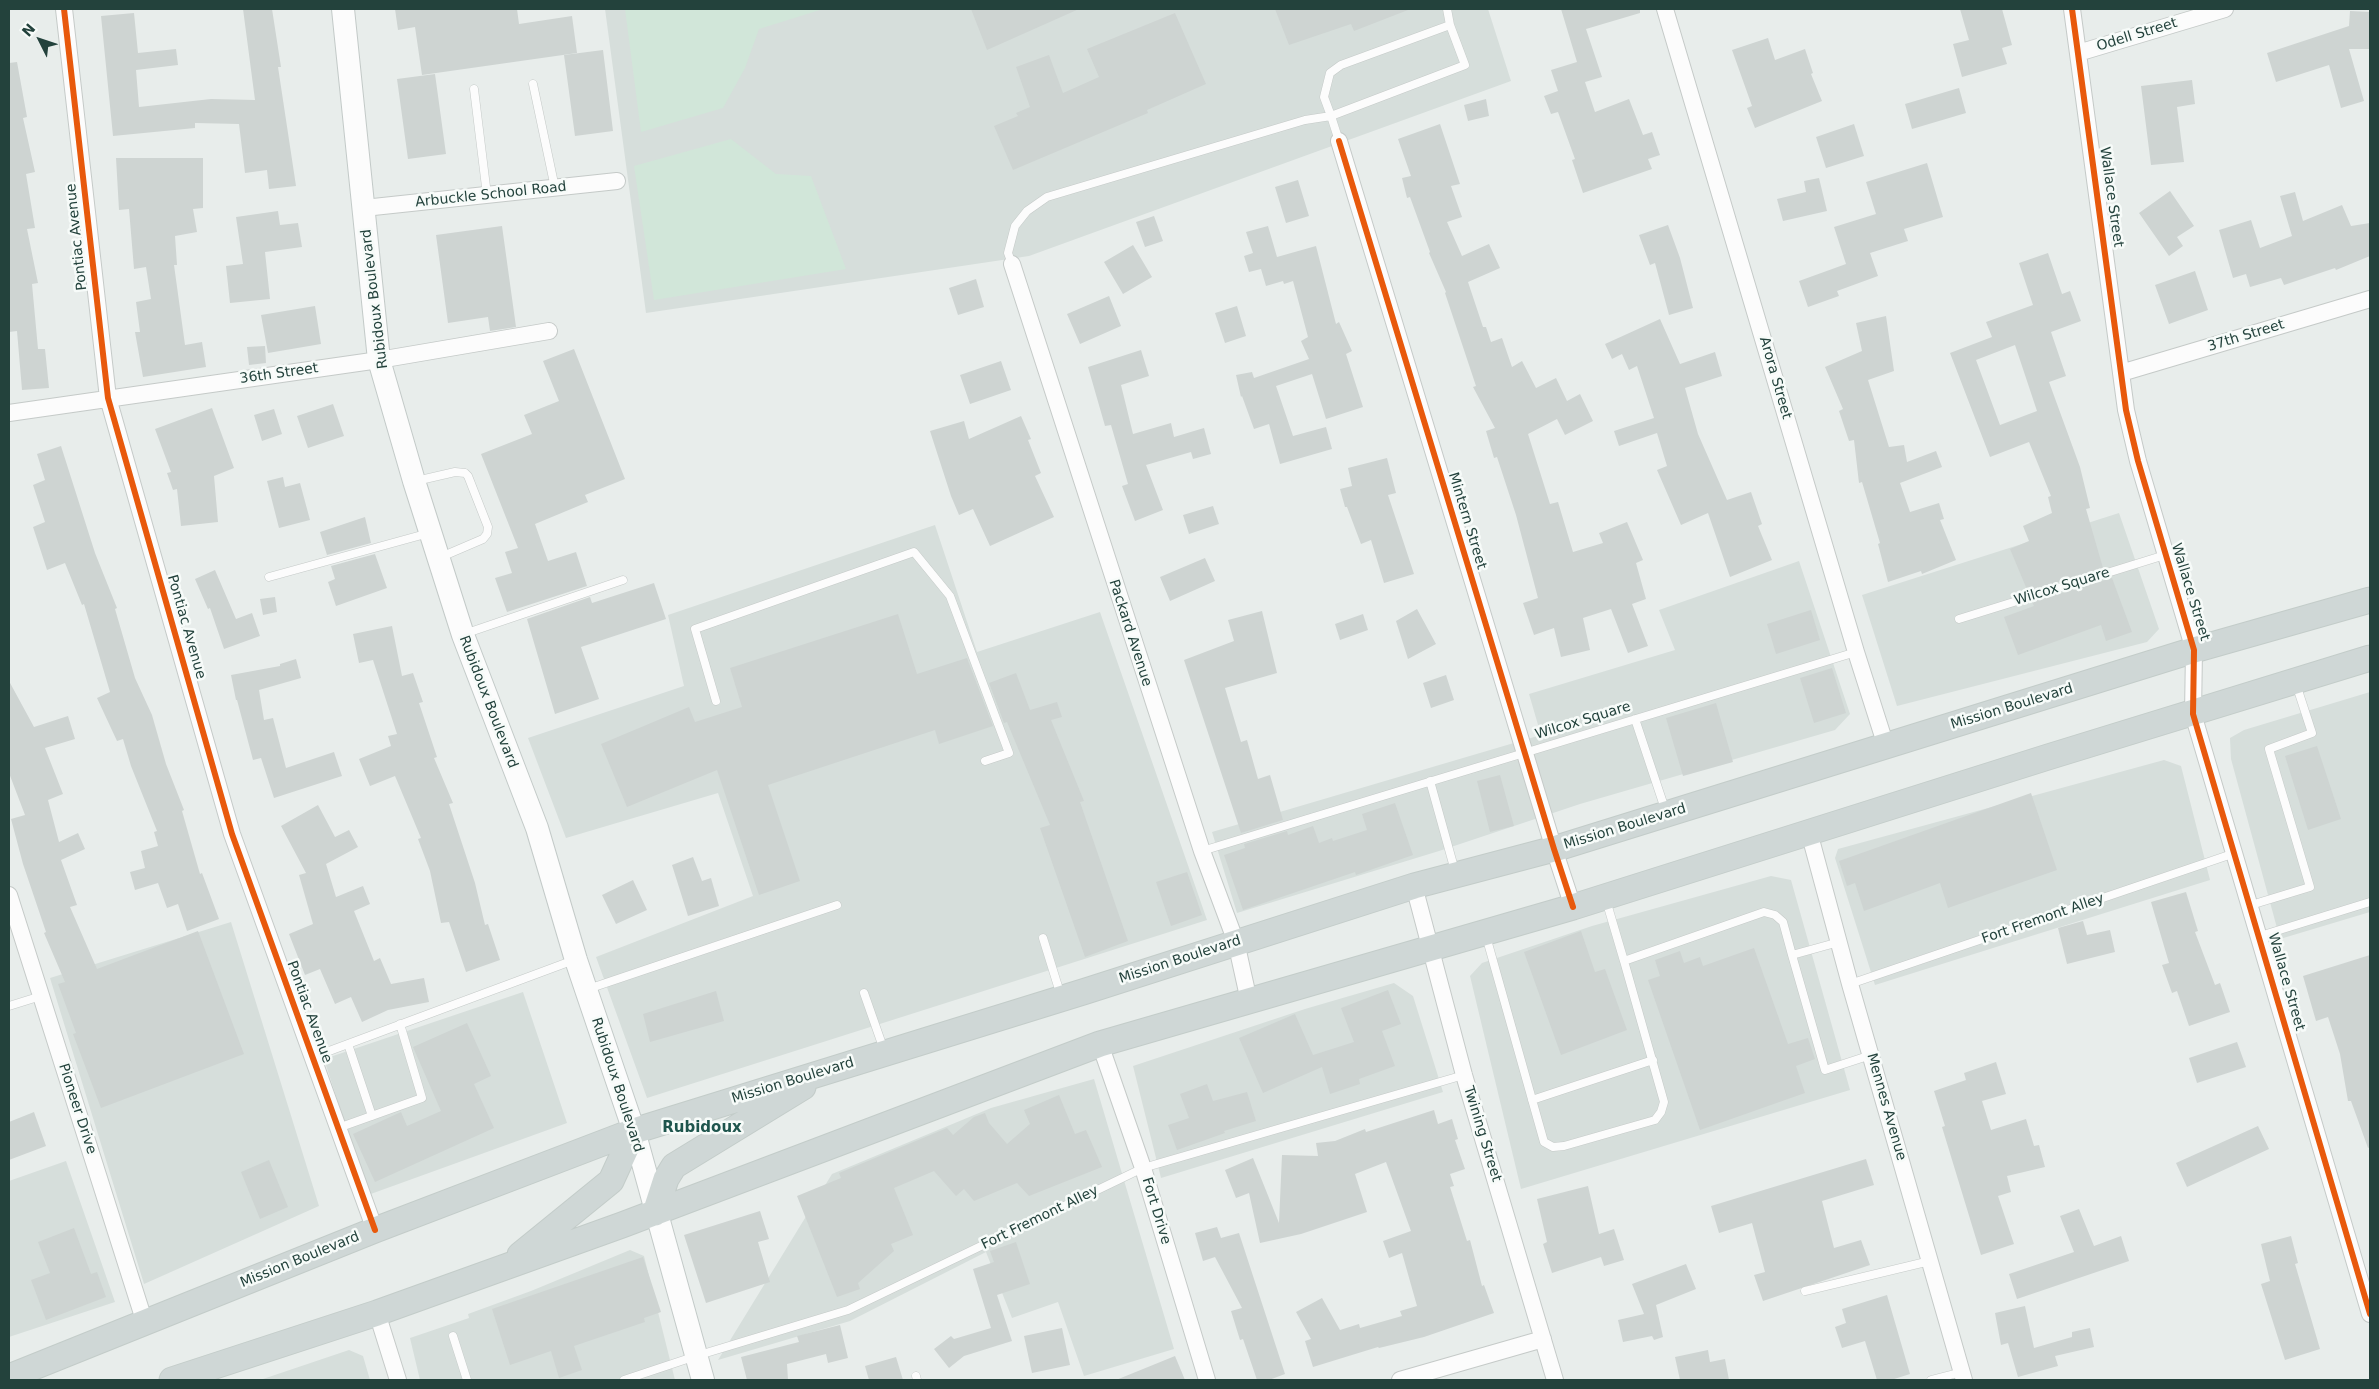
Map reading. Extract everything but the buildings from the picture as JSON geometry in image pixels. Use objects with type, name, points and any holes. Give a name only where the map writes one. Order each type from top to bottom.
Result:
[{"type":"main road","name":"Rubidoux Boulevard","points":[[344,9],[379,360],[462,635],[536,828],[576,960],[634,1131],[655,1213],[703,1380]]},
{"type":"main road","name":"Mission Boulevard","points":[[9,1377],[375,1230],[634,1131],[1414,886],[1554,849],[2194,650],[2370,600]]},
{"type":"main road","points":[[172,1380],[377,1313],[655,1213],[1100,1044],[1574,907],[2370,658]]},
{"type":"main road","points":[[655,1213],[666,1180],[674,1166],[830,1070]]},
{"type":"main road","points":[[505,1267],[611,1182],[634,1131]]},
{"type":"street","name":"Pontiac Avenue","points":[[64,9],[108,398],[232,834],[375,1230]]},
{"type":"street","name":"Arora Street","points":[[1666,9],[1856,652],[1886,746]]},
{"type":"street","name":"Wallace Street","points":[[2072,9],[2126,410],[2138,461],[2194,650],[2193,714],[2251,905],[2370,1314]]},
{"type":"street","name":"Odell Street","points":[[2078,53],[2225,9]]},
{"type":"street","name":"Mintern Street","points":[[1339,141],[1524,752],[1574,907]]},
{"type":"street","name":"Arbuckle School Road","points":[[364,208],[617,181]]},
{"type":"street","name":"Packard Avenue","points":[[1012,264],[1202,851],[1236,942],[1249,1001]]},
{"type":"street","name":"37th Street","points":[[2121,373],[2370,298]]},
{"type":"street","name":"36th Street","points":[[9,412],[379,360],[550,331]]},
{"type":"street","name":"Mennes Avenue","points":[[1809,832],[1850,984],[1963,1376]]},
{"type":"street","name":"Twining Street","points":[[1414,886],[1429,949],[1464,1076],[1555,1380]]},
{"type":"street","name":"Pioneer Drive","points":[[9,895],[145,1323]]},
{"type":"street","name":"Fort Drive","points":[[1100,1044],[1143,1168],[1207,1380]]},
{"type":"street","points":[[377,1313],[398,1380]]},
{"type":"street","points":[[1400,1380],[1543,1339]]},
{"type":"lane","points":[[1012,264],[1008,253],[1015,226],[1027,211],[1047,197],[1304,120],[1331,116],[1465,64],[1450,25],[1448,9]]},
{"type":"lane","points":[[1339,141],[1324,97],[1330,73],[1341,65],[1450,25]]},
{"type":"lane","points":[[533,84],[555,188]]},
{"type":"lane","points":[[474,88],[487,195]]},
{"type":"lane","points":[[414,481],[456,472],[465,473],[468,476],[488,527],[487,534],[483,539],[439,558]]},
{"type":"lane","points":[[269,577],[431,532]]},
{"type":"lane","points":[[716,701],[695,629],[914,552],[950,596],[1009,753],[985,761]]},
{"type":"lane","name":"Wilcox Square","points":[[1959,619],[2165,555]]},
{"type":"lane","points":[[462,635],[623,580]]},
{"type":"lane","name":"Wilcox Square","points":[[1202,851],[1856,652]]},
{"type":"lane","points":[[2251,905],[2310,887],[2269,748],[2312,734],[2295,682]]},
{"type":"lane","points":[[1635,719],[1667,814]]},
{"type":"lane","points":[[1430,781],[1456,875]]},
{"type":"lane","name":"Fort Fremont Alley","points":[[1850,984],[2235,853]]},
{"type":"lane","points":[[1485,933],[1544,1142],[1554,1147],[1564,1146],[1655,1120],[1661,1112],[1664,1102],[1605,897]]},
{"type":"lane","points":[[2260,936],[2370,902]]},
{"type":"lane","points":[[586,990],[836,905]]},
{"type":"lane","points":[[1624,961],[1764,912],[1775,915],[1783,922],[1825,1070],[1871,1055]]},
{"type":"lane","points":[[1042,938],[1061,998]]},
{"type":"lane","points":[[1792,955],[1839,942]]},
{"type":"lane","points":[[312,1057],[576,960]]},
{"type":"lane","points":[[864,993],[884,1052]]},
{"type":"lane","points":[[9,1006],[41,996]]},
{"type":"lane","points":[[338,1128],[422,1098],[400,1024]]},
{"type":"lane","points":[[348,1044],[372,1116]]},
{"type":"lane","points":[[1532,1100],[1653,1060]]},
{"type":"lane","name":"Fort Fremont Alley","points":[[624,1380],[848,1310],[1143,1168],[1464,1076]]},
{"type":"lane","points":[[1805,1291],[1930,1261]]},
{"type":"lane","points":[[453,1336],[467,1380]]},
{"type":"lane","points":[[1931,1380],[1963,1376]]},
{"type":"shaded area","points":[[605,9],[1488,9],[1511,81],[1029,256],[646,313]]},
{"type":"shaded area","points":[[2119,513],[2159,629],[2147,642],[1897,706],[1862,595]]},
{"type":"shaded area","points":[[935,525],[977,652],[1100,612],[1207,920],[647,1098],[596,957],[753,896],[718,793],[566,838],[528,738],[684,686],[668,615]]},
{"type":"shaded area","points":[[1799,561],[1850,714],[1835,730],[1580,804],[1439,851],[1237,913],[1212,832],[1541,735],[1529,694],[1675,650],[1659,610]]},
{"type":"shaded area","points":[[2370,692],[2370,912],[2280,939],[2231,759],[2230,738],[2244,730]]},
{"type":"shaded area","points":[[2164,760],[2181,766],[2210,880],[1875,985],[1835,858],[1838,849]]},
{"type":"shaded area","points":[[1771,876],[1791,880],[1850,1090],[1521,1189],[1470,976],[1482,963],[1592,926]]},
{"type":"shaded area","points":[[231,922],[319,1206],[144,1284],[50,978]]},
{"type":"shaded area","points":[[1394,983],[1413,996],[1443,1092],[1161,1178],[1133,1066],[1305,1009]]},
{"type":"shaded area","points":[[523,992],[567,1123],[368,1195],[324,1059]]},
{"type":"shaded area","points":[[1094,1079],[1174,1349],[1084,1376],[1058,1302],[1012,1318],[986,1252],[850,1321],[718,1360],[832,1174],[991,1108]]},
{"type":"shaded area","points":[[66,1161],[115,1302],[9,1337],[9,1181]]},
{"type":"shaded area","points":[[630,1250],[644,1256],[675,1380],[420,1380],[410,1338],[469,1318],[468,1314],[531,1291]]},
{"type":"shaded area","points":[[349,1350],[363,1356],[370,1380],[260,1380]]},
{"type":"green space","points":[[625,9],[823,9],[759,29],[745,68],[723,108],[641,132]]},
{"type":"green space","points":[[731,139],[776,174],[811,176],[846,269],[654,300],[634,166]]},
{"type":"cycle path","points":[[64,9],[108,398],[232,834],[375,1230]]},
{"type":"cycle path","points":[[2072,9],[2126,410],[2138,461],[2194,650],[2193,714],[2370,1314]]},
{"type":"cycle path","points":[[1339,141],[1573,907]]},
{"type":"district","name":"Rubidoux","points":[[702,1128]]}]
